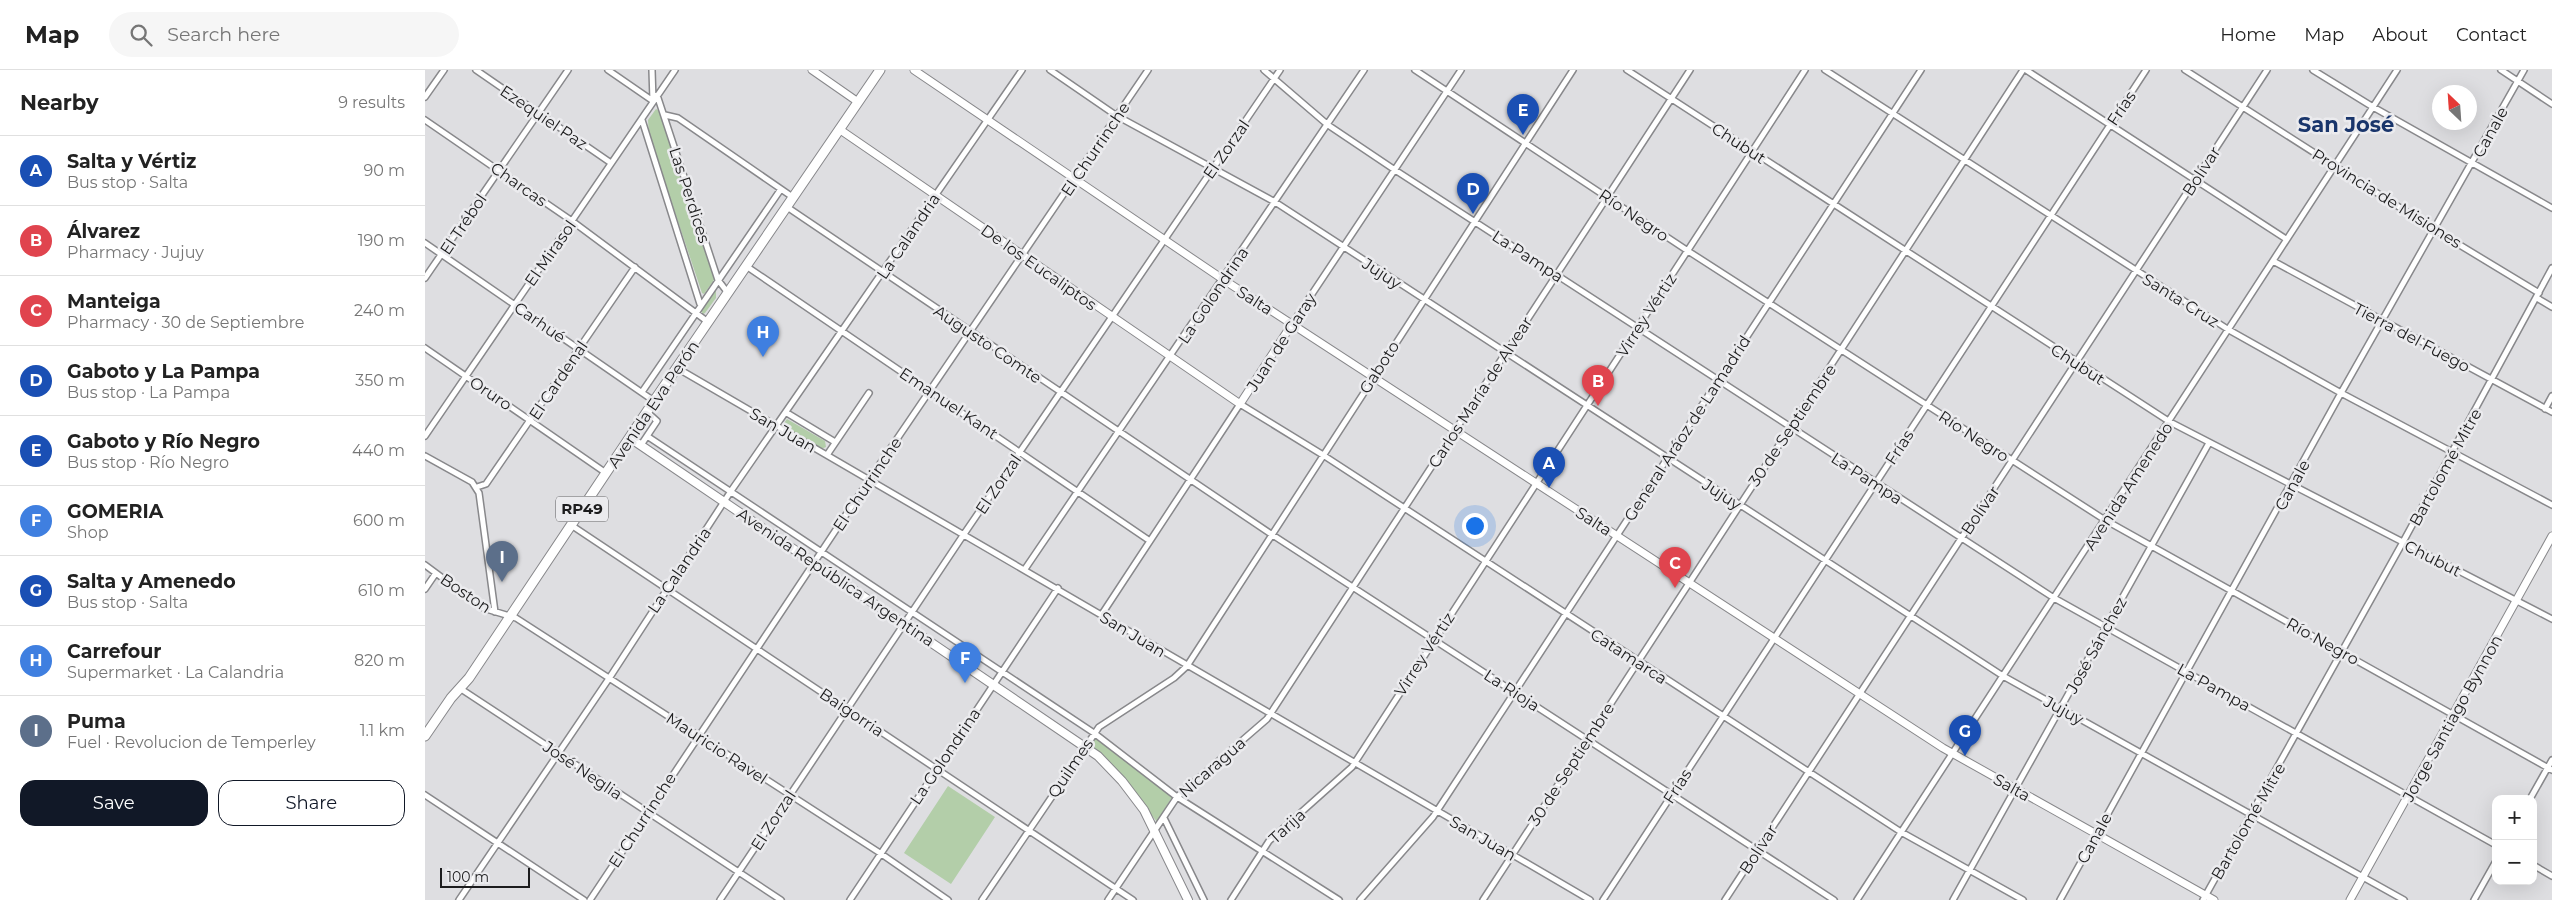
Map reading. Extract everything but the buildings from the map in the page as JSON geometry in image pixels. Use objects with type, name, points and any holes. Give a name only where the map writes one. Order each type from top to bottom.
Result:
[{"type":"main road","name":"Avenida Eva Perón","points":[[425,736],[451,698],[461,689],[654,401],[880,70]]},
{"type":"main road","name":"Avenida República Argentina","points":[[630,438],[1085,746],[1109,767],[1135,796],[1156,831],[1188,900]]},
{"type":"street","points":[[425,97],[444,70]]},
{"type":"street","name":"Ezequiel Paz","points":[[476,70],[611,163]]},
{"type":"street","name":"El Trébol","points":[[425,278],[568,70]]},
{"type":"street","points":[[608,70],[653,101]]},
{"type":"street","points":[[652,70],[653,101]]},
{"type":"street","name":"El Mirasol","points":[[425,436],[675,70]]},
{"type":"street","points":[[811,70],[858,102]]},
{"type":"street","name":"Salta","points":[[914,70],[1224,280],[1952,754],[2096,834],[2204,898],[2214,900]]},
{"type":"street","name":"La Calandria","points":[[459,900],[557,752],[610,677],[731,491],[843,332],[1021,70]]},
{"type":"street","name":"Jujuy","points":[[1050,70],[1117,116],[1275,202],[1506,352],[1586,407],[2003,676],[2404,900]]},
{"type":"street","name":"El Churrinche","points":[[589,900],[869,480],[1149,70]]},
{"type":"street","name":"La Pampa","points":[[1265,70],[1328,125],[1395,170],[1875,484],[2054,598],[2492,843]]},
{"type":"street","name":"El Zorzal","points":[[720,900],[903,624],[1280,70]]},
{"type":"street","name":"La Golondrina","points":[[1025,569],[1224,280],[1364,70]]},
{"type":"street","name":"Río Negro","points":[[1415,70],[1688,251],[2105,520],[2550,769]]},
{"type":"street","name":"Juan de Garay","points":[[1102,614],[1461,70]]},
{"type":"street","name":"Gaboto","points":[[1187,666],[1573,70]]},
{"type":"street","name":"Chubut","points":[[1627,70],[1832,205],[2170,422],[2552,619]]},
{"type":"street","name":"Carlos María de Alvear","points":[[1271,714],[1690,70]]},
{"type":"street","name":"Virrey Vértiz","points":[[1356,762],[1535,483],[1805,70]]},
{"type":"street","name":"Santa Cruz","points":[[1825,70],[2229,330],[2341,393],[2552,505]]},
{"type":"street","name":"General Aráoz de Lamadrid","points":[[1360,900],[1429,823],[1921,70]]},
{"type":"street","points":[[2024,70],[2286,239]]},
{"type":"street","name":"30 de Septiembre","points":[[1483,900],[1789,427],[1842,350],[2024,70]]},
{"type":"street","name":"Frías","points":[[1603,900],[2146,70]]},
{"type":"street","name":"Provincia de Misiones","points":[[2185,70],[2538,295],[2552,307]]},
{"type":"street","name":"Bolívar","points":[[1725,900],[2267,70]]},
{"type":"street","points":[[2313,70],[2373,107],[2552,208]]},
{"type":"street","name":"Avenida Amenedo","points":[[1857,900],[2170,422],[2286,239],[2397,70]]},
{"type":"street","points":[[2501,70],[2552,104]]},
{"type":"street","name":"Canale","points":[[2060,900],[2292,485],[2341,393],[2383,322],[2524,70]]},
{"type":"street","name":"Las Perdices","points":[[657,96],[665,115],[718,280],[728,293]]},
{"type":"street","points":[[665,115],[678,118],[793,198]]},
{"type":"street","name":"Charcas","points":[[425,120],[572,221],[708,322]]},
{"type":"street","name":"Las Perdices","points":[[642,120],[700,304]]},
{"type":"street","name":"De los Eucaliptos","points":[[839,130],[1240,404]]},
{"type":"street","points":[[642,392],[700,304],[781,189]]},
{"type":"street","name":"Augusto Comte","points":[[787,207],[1190,480]]},
{"type":"street","name":"Carhué","points":[[425,243],[654,401]]},
{"type":"street","name":"Tierra del Fuego","points":[[2273,261],[2552,412]]},
{"type":"street","name":"Emanuel Kant","points":[[746,266],[1151,541]]},
{"type":"street","name":"El Cardenal","points":[[477,487],[486,484],[635,267]]},
{"type":"street","name":"Bartolomé Mitre","points":[[2204,898],[2492,381],[2552,268]]},
{"type":"street","name":"Oruro","points":[[425,348],[606,473]]},
{"type":"street","name":"San Juan","points":[[677,368],[1058,588],[1187,666],[1356,762],[1512,854],[1580,898],[1589,900]]},
{"type":"street","points":[[827,455],[869,393]]},
{"type":"street","points":[[2545,408],[2552,396]]},
{"type":"street","name":"Catamarca","points":[[1240,404],[1323,455],[1901,832],[2023,900]]},
{"type":"street","points":[[641,446],[657,421],[647,412]]},
{"type":"street","name":"San Juan","points":[[787,413],[835,442]]},
{"type":"street","name":"Avenida República Argentina","points":[[647,436],[823,550],[1094,733],[1177,797],[1339,900]]},
{"type":"street","name":"José Sánchez","points":[[1953,900],[2209,443]]},
{"type":"street","points":[[425,456],[472,482],[477,487],[495,612]]},
{"type":"street","name":"La Rioja","points":[[1190,480],[1834,900]]},
{"type":"street","name":"Baigorria","points":[[571,525],[1133,900]]},
{"type":"street","name":"Jorge Santiago Bynnon","points":[[2350,900],[2552,536]]},
{"type":"street","name":"Boston","points":[[425,565],[483,608],[509,617]]},
{"type":"street","points":[[425,589],[436,573]]},
{"type":"street","name":"La Golondrina","points":[[850,900],[1058,588]]},
{"type":"street","name":"Mauricio Ravel","points":[[509,617],[515,618],[610,677],[880,853],[948,900]]},
{"type":"street","name":"Quilmes","points":[[982,900],[1094,733],[1105,722],[1174,678],[1187,666]]},
{"type":"street","name":"José Neglia","points":[[461,689],[781,900]]},
{"type":"street","name":"Nicaragua","points":[[1109,900],[1177,797],[1267,720],[1271,714]]},
{"type":"street","points":[[2533,795],[2550,769],[2552,760]]},
{"type":"street","name":"Tarija","points":[[1231,900],[1262,850],[1347,774],[1356,762]]},
{"type":"street","points":[[425,795],[584,900]]},
{"type":"street","points":[[1163,818],[1204,900]]},
{"type":"street","points":[[2474,900],[2492,867]]},
{"type":"street","points":[[2537,867],[2552,876]]},
{"type":"green space","points":[[656,109],[660,111],[714,275],[714,280],[704,294],[702,293],[649,135],[648,120]]},
{"type":"green space","points":[[716,288],[716,298],[703,314],[700,310]]},
{"type":"green space","points":[[787,419],[825,441],[826,447],[821,449],[786,428],[784,423]]},
{"type":"green space","points":[[1095,736],[1171,794],[1172,797],[1157,822],[1122,778],[1089,744]]},
{"type":"green space","points":[[948,786],[995,817],[951,884],[904,853]]},
{"type":"place","name":"Gaboto y Río Negro","points":[[1523,135]]},
{"type":"place","name":"Gaboto y La Pampa","points":[[1473,214]]},
{"type":"place","name":"Carrefour","points":[[763,357]]},
{"type":"place","name":"Álvarez","points":[[1598,406]]},
{"type":"place","name":"Salta y Vértiz","points":[[1549,488]]},
{"type":"place","name":"Puma","points":[[502,582]]},
{"type":"place","name":"Manteiga","points":[[1675,588]]},
{"type":"place","name":"GOMERIA","points":[[965,683]]},
{"type":"place","name":"Salta y Amenedo","points":[[1965,756]]},
{"type":"district","name":"San José","points":[[2346,125]]}]
